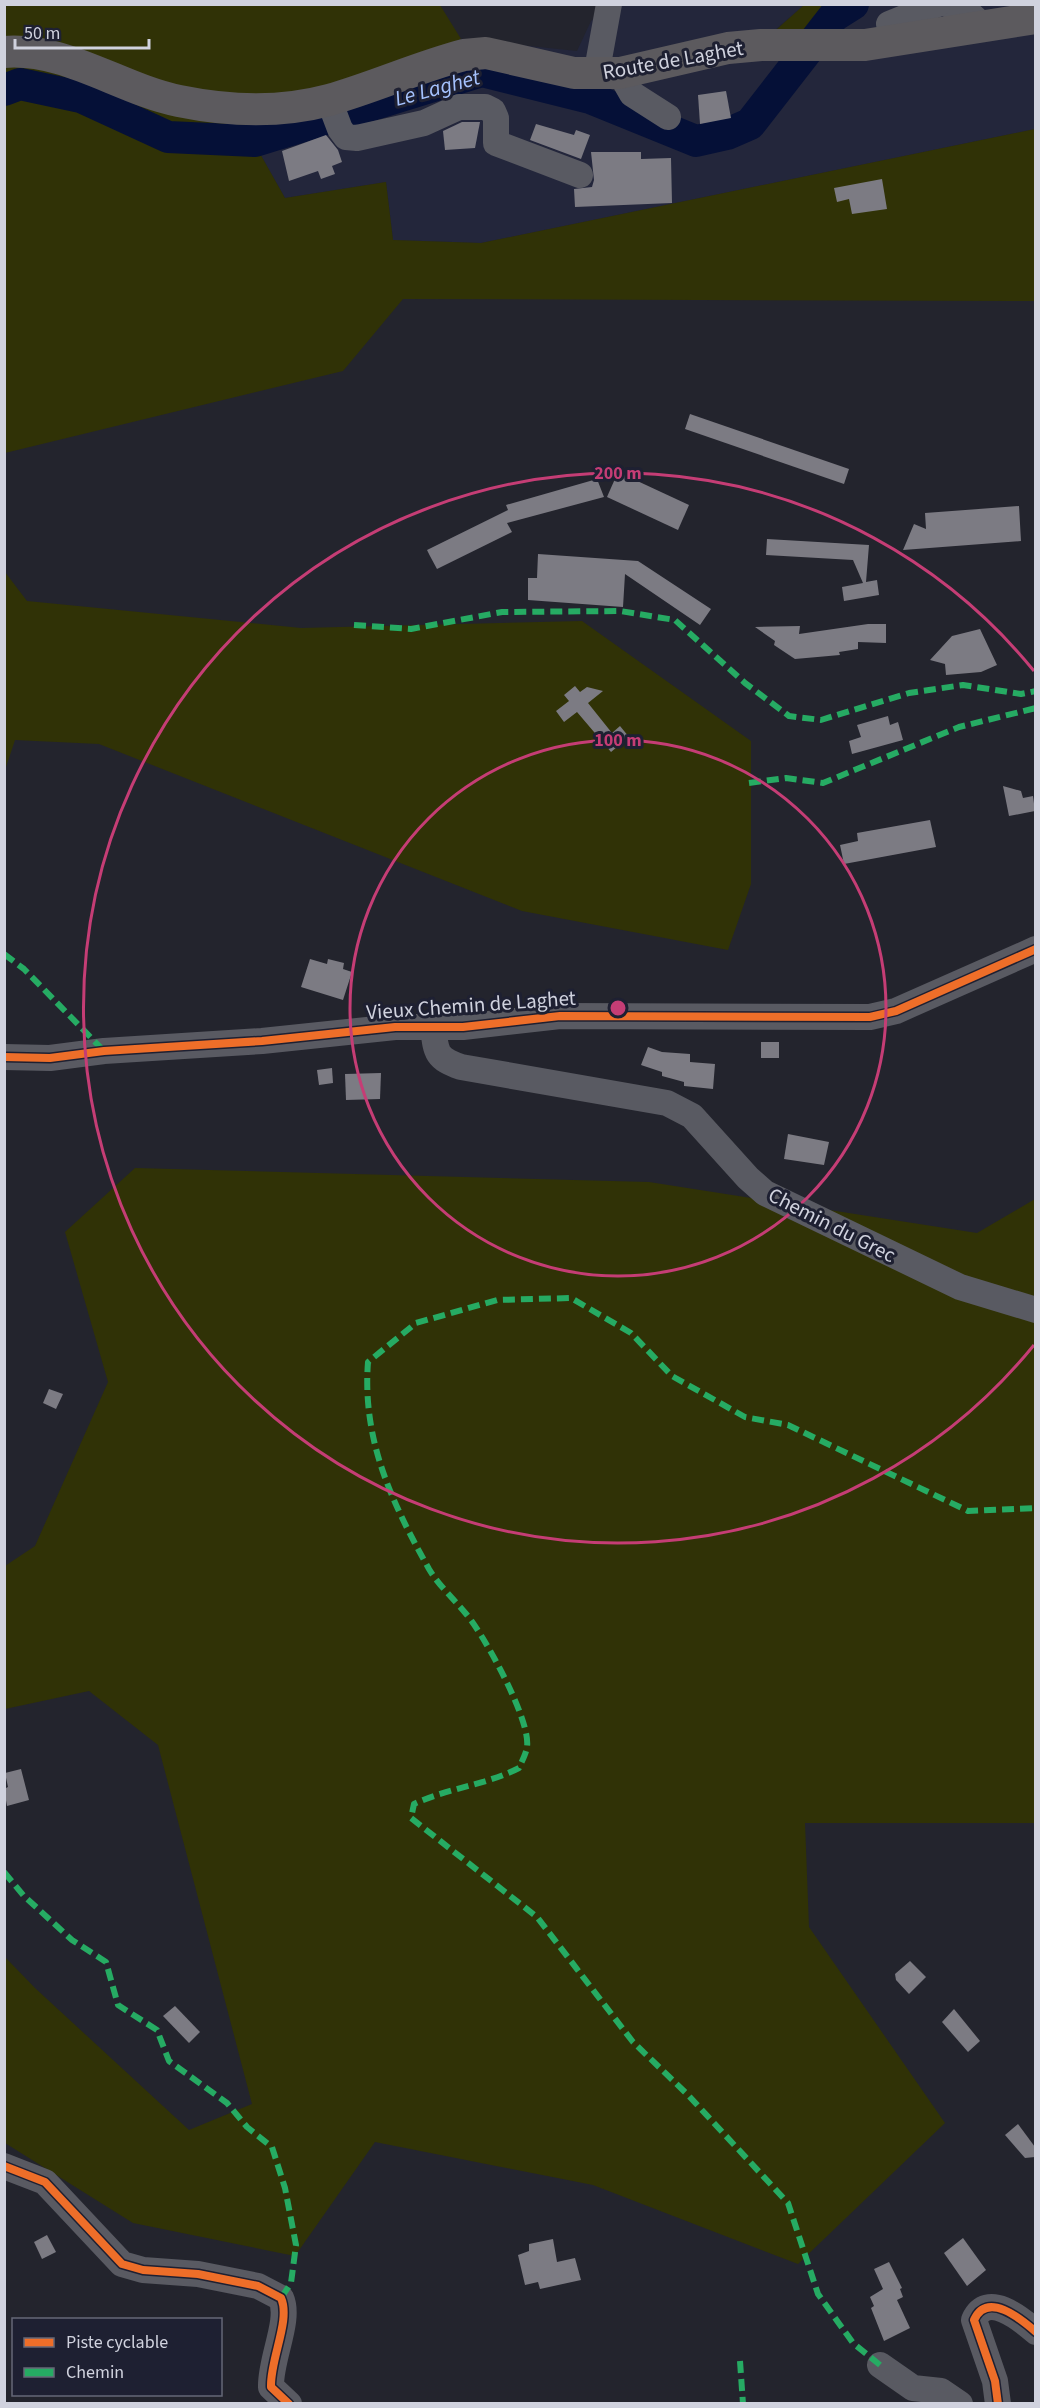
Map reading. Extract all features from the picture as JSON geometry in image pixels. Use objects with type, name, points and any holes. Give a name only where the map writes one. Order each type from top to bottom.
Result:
[{"type":"main road","name":"Route de Laghet","points":[[4,52],[27,50],[57,57],[145,93],[191,103],[253,109],[291,107],[333,112],[442,61],[486,53],[574,73],[610,73],[728,48],[901,41],[982,25],[1035,18]]},
{"type":"street","points":[[609,4],[599,59],[632,94],[668,117]]},
{"type":"street","points":[[889,24],[938,4]]},
{"type":"street","points":[[947,4],[972,16],[982,25]]},
{"type":"street","points":[[333,112],[346,137],[357,138],[423,123],[459,107],[485,107],[493,111],[496,118],[496,143],[580,175]]},
{"type":"street","name":"Vieux Chemin de Laghet","points":[[4,1057],[50,1058],[104,1051],[262,1041],[395,1027],[464,1027],[560,1016],[870,1017],[896,1011],[1035,949]]},
{"type":"street","name":"Chemin du Grec","points":[[433,1027],[436,1051],[444,1061],[461,1067],[667,1102],[700,1123],[748,1178],[765,1193],[960,1287],[1035,1310]]},
{"type":"street","points":[[4,2166],[45,2182],[122,2265],[143,2270],[198,2274],[258,2286],[281,2298],[285,2314],[270,2369],[271,2387],[289,2403]]},
{"type":"street","points":[[998,2403],[995,2381],[974,2320],[978,2312],[985,2308],[996,2307],[1009,2312],[1035,2332]]},
{"type":"street","points":[[880,2365],[913,2388],[941,2391],[960,2403]]},
{"type":"shaded area","points":[[4,5],[440,5],[461,39],[245,127],[285,198],[386,182],[393,240],[481,243],[1035,129],[1035,301],[403,299],[343,371],[5,453]]},
{"type":"shaded area","points":[[609,5],[804,5],[776,29],[838,34],[859,5],[1035,5],[1035,129],[481,243],[393,240],[386,182],[285,198],[245,127],[461,39],[577,51],[591,21]]},
{"type":"shaded area","points":[[804,5],[859,5],[838,34],[776,30]]},
{"type":"shaded area","points":[[5,572],[27,601],[301,628],[582,621],[751,741],[751,884],[728,950],[522,911],[99,744],[15,740],[5,770]]},
{"type":"shaded area","points":[[135,1168],[649,1182],[977,1233],[1035,1199],[1035,1823],[805,1823],[809,1927],[945,2123],[798,2264],[593,2185],[375,2142],[295,2256],[133,2223],[5,2143],[4,1956],[35,1988],[189,2130],[252,2104],[158,1745],[89,1691],[5,1709],[5,1566],[35,1546],[108,1382],[65,1232]]},
{"type":"building","points":[[726,91],[731,118],[700,124],[698,95]]},
{"type":"building","points":[[462,122],[480,122],[475,148],[445,150],[443,131]]},
{"type":"building","points":[[536,124],[574,135],[576,130],[590,135],[581,159],[530,140]]},
{"type":"building","points":[[326,135],[338,150],[342,162],[332,166],[335,174],[321,179],[318,171],[289,181],[282,151]]},
{"type":"building","points":[[591,152],[641,152],[641,159],[671,158],[672,203],[575,207],[574,189],[592,187],[594,180]]},
{"type":"building","points":[[882,179],[887,209],[852,214],[849,199],[837,202],[834,188]]},
{"type":"building","points":[[690,414],[849,469],[844,484],[685,429]]},
{"type":"building","points":[[618,472],[689,505],[678,530],[607,497]]},
{"type":"building","points":[[597,479],[604,497],[507,523],[512,532],[437,569],[427,550],[508,510],[506,505]]},
{"type":"building","points":[[1019,506],[1021,541],[903,550],[914,524],[926,529],[925,513]]},
{"type":"building","points":[[767,539],[869,545],[866,582],[877,580],[879,595],[844,601],[842,587],[863,583],[853,560],[766,555]]},
{"type":"building","points":[[538,554],[638,561],[711,609],[700,625],[625,574],[623,607],[528,600],[528,578],[537,578]]},
{"type":"building","points":[[868,624],[886,624],[886,643],[858,642],[858,649],[839,652],[840,655],[795,659],[774,645],[775,641],[755,627],[800,626],[799,634]]},
{"type":"building","points":[[980,629],[997,665],[981,672],[946,675],[945,664],[930,660],[952,636]]},
{"type":"building","points":[[575,686],[580,692],[587,687],[603,691],[588,703],[612,733],[620,726],[629,737],[611,752],[577,712],[564,722],[556,711],[569,701],[564,695]]},
{"type":"building","points":[[888,716],[890,725],[898,722],[903,740],[852,754],[849,741],[861,737],[857,725]]},
{"type":"building","points":[[1003,786],[1021,791],[1023,798],[1033,796],[1035,811],[1009,816]]},
{"type":"building","points":[[930,820],[936,847],[844,864],[840,845],[858,841],[857,833]]},
{"type":"building","points":[[310,959],[327,964],[328,959],[344,963],[343,969],[352,972],[343,1000],[301,987]]},
{"type":"building","points":[[761,1042],[779,1042],[779,1058],[761,1058]]},
{"type":"building","points":[[648,1047],[662,1052],[690,1054],[690,1062],[715,1064],[713,1089],[684,1086],[684,1082],[662,1076],[662,1072],[641,1065]]},
{"type":"building","points":[[332,1068],[333,1083],[319,1085],[317,1070]]},
{"type":"building","points":[[381,1073],[380,1099],[346,1100],[345,1074]]},
{"type":"building","points":[[788,1134],[829,1142],[824,1165],[784,1159]]},
{"type":"building","points":[[49,1389],[63,1394],[56,1409],[43,1403]]},
{"type":"building","points":[[21,1769],[29,1800],[7,1806],[4,1789],[8,1787],[5,1773]]},
{"type":"building","points":[[910,1961],[926,1977],[909,1994],[896,1980],[895,1974]]},
{"type":"building","points":[[175,2006],[200,2032],[189,2043],[163,2016]]},
{"type":"building","points":[[954,2009],[980,2041],[968,2052],[942,2022]]},
{"type":"building","points":[[1018,2124],[1035,2147],[1035,2157],[1025,2158],[1005,2135]]},
{"type":"building","points":[[47,2235],[56,2252],[42,2259],[34,2242]]},
{"type":"building","points":[[963,2238],[986,2270],[967,2286],[944,2253]]},
{"type":"building","points":[[553,2239],[557,2262],[575,2258],[581,2280],[540,2289],[538,2282],[525,2285],[518,2255],[529,2251],[529,2244]]},
{"type":"building","points":[[889,2262],[902,2288],[900,2289],[903,2297],[897,2300],[910,2328],[884,2341],[871,2308],[874,2306],[870,2297],[883,2289],[874,2269]]},
{"type":"waterway","name":"Le Laghet","points":[[4,90],[20,84],[81,97],[168,137],[255,141],[482,71],[590,98],[696,141],[727,134],[750,124],[834,16],[853,4]]},
{"type":"marked path","points":[[354,625],[411,629],[502,612],[620,611],[675,620],[745,683],[789,716],[821,720],[909,693],[963,685],[1021,694],[1036,691]]},
{"type":"marked path","points":[[749,783],[786,778],[823,783],[959,727],[1036,708]]},
{"type":"marked path","points":[[4,954],[24,969],[104,1051]]},
{"type":"marked path","points":[[880,2365],[853,2343],[818,2294],[788,2203],[688,2095],[633,2042],[537,1917],[411,1818],[414,1804],[493,1779],[519,1768],[527,1747],[526,1734],[515,1699],[485,1641],[429,1569],[392,1495],[382,1470],[370,1418],[367,1391],[368,1362],[416,1323],[497,1300],[571,1298],[631,1333],[672,1376],[745,1417],[788,1425],[968,1511],[1036,1508]]},
{"type":"marked path","points":[[4,1872],[24,1896],[72,1940],[106,1962],[118,2005],[157,2030],[169,2061],[227,2103],[247,2127],[272,2147],[285,2188],[296,2245],[291,2283],[281,2298]]},
{"type":"marked path","points":[[740,2361],[743,2404]]},
{"type":"cycle path","points":[[4,1057],[50,1058],[104,1051],[262,1041],[395,1027],[463,1027],[560,1016],[870,1017],[896,1011],[1036,949]]},
{"type":"cycle path","points":[[4,2166],[45,2182],[122,2264],[143,2270],[198,2274],[258,2286],[281,2298],[284,2317],[271,2387],[289,2404]]},
{"type":"cycle path","points":[[998,2404],[995,2381],[974,2320],[980,2312],[995,2307],[1013,2314],[1036,2332]]}]
